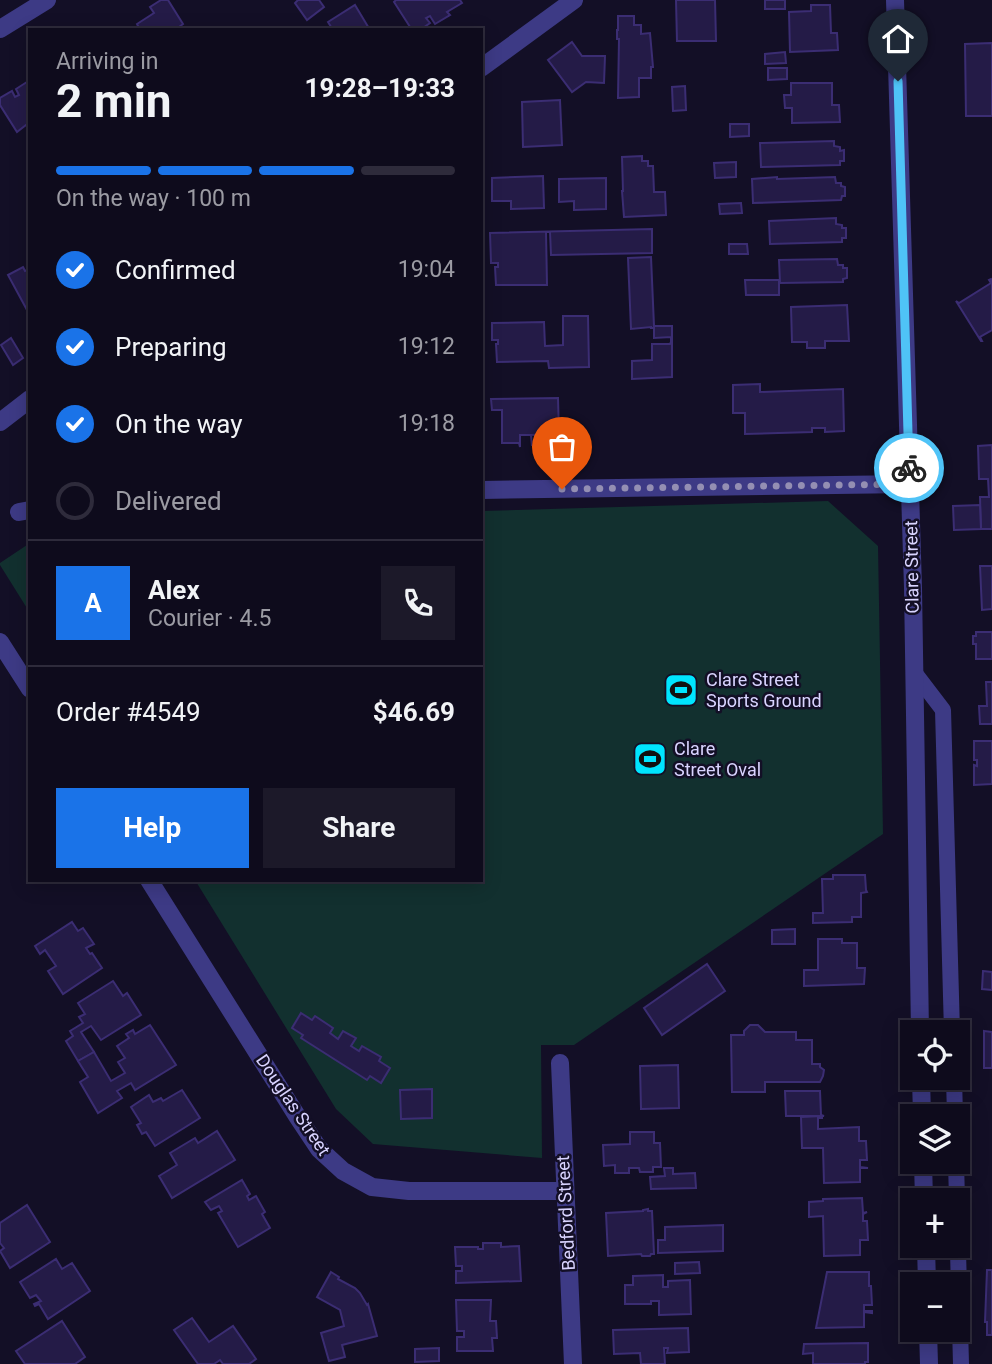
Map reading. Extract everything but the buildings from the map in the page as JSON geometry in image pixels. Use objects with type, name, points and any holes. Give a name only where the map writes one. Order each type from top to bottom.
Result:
[{"type":"street","points":[[0,29],[47,0]]},
{"type":"street","points":[[483,67],[574,0]]},
{"type":"street","name":"Clare Street","points":[[895,0],[910,484],[920,1020]]},
{"type":"street","points":[[0,422],[28,401]]},
{"type":"street","points":[[483,490],[910,484]]},
{"type":"street","points":[[0,642],[28,686]]},
{"type":"street","name":"Douglas Street","points":[[150,882],[319,1149],[343,1171],[372,1187],[408,1191],[565,1191]]},
{"type":"street","name":"Bedford Street","points":[[560,1063],[573,1364]]},
{"type":"street","points":[[928,1342],[929,1364]]},
{"type":"lane","points":[[914,672],[943,710],[952,1020]]},
{"type":"lane","points":[[958,1258],[961,1364]]},
{"type":"green space","name":"Clare Street Sports Ground","points":[[828,501],[878,546],[883,834],[574,1045],[541,1045],[542,1158],[373,1144],[336,1109],[196,882],[483,882],[483,511]]},
{"type":"green space","points":[[28,544],[28,610],[0,565]]},
{"type":"way so far","points":[[562,489],[910,484],[909,468]]},
{"type":"place","name":"Clare Street Sports Ground","points":[[681,690]]},
{"type":"place","name":"Clare Street Oval","points":[[650,759]]},
{"type":"route","points":[[898,81],[909,468]]}]
